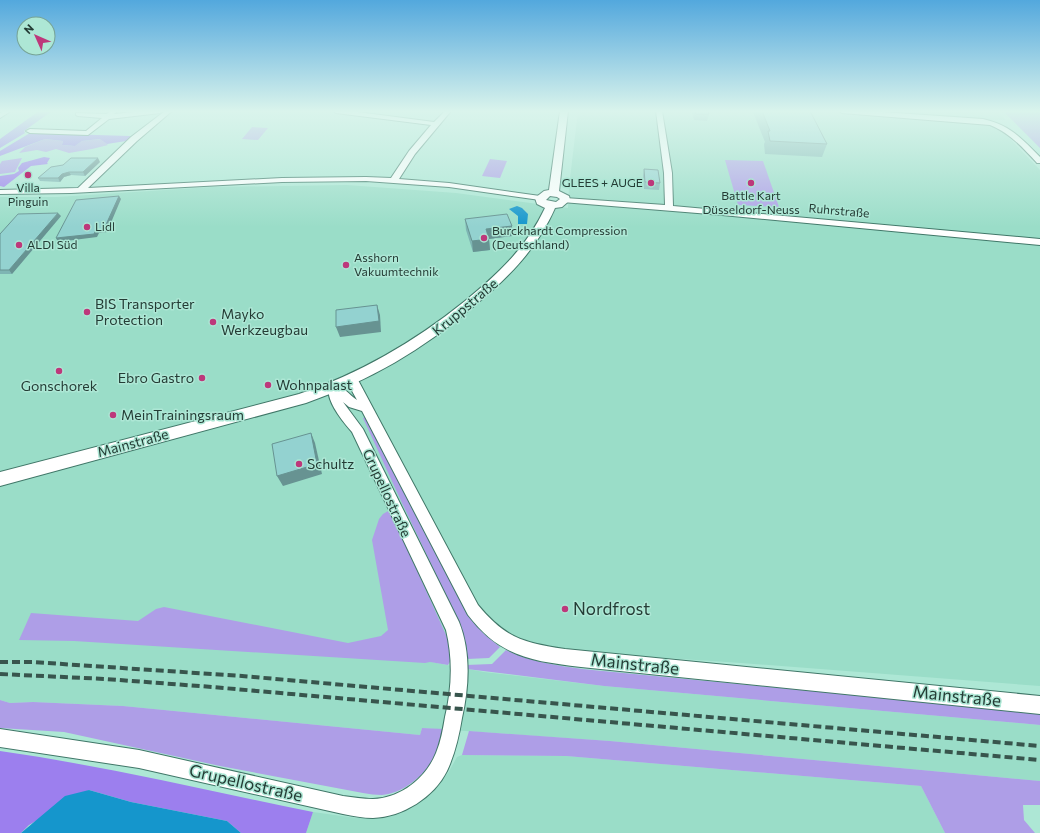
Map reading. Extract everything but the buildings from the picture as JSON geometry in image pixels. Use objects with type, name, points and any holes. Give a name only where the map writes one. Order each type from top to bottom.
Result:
[{"type":"street","points":[[80,190],[122,150]]},
{"type":"street","points":[[394,181],[402,164],[413,150]]},
{"type":"street","points":[[554,193],[559,150]]},
{"type":"street","points":[[665,150],[668,173],[669,208]]},
{"type":"street","points":[[1029,150],[1040,161]]},
{"type":"street","points":[[0,192],[80,190],[282,180],[341,179],[457,186],[540,198]]},
{"type":"street","points":[[554,193],[563,196],[565,200],[561,204],[551,206],[543,204],[540,198],[544,194],[554,193]]},
{"type":"street","name":"Ruhrstraße","points":[[565,200],[1040,242]]},
{"type":"street","name":"Kruppstraße","points":[[352,380],[383,365],[412,348],[450,320],[485,290],[512,266],[528,249],[539,232],[551,206]]},
{"type":"street","name":"Mainstraße","points":[[0,479],[294,401],[334,388],[352,380],[473,610],[481,622],[491,632],[512,645],[538,654],[1040,705]]},
{"type":"street","points":[[334,388],[353,404],[366,407],[358,418],[357,429]]},
{"type":"street","name":"Grupellostraße","points":[[0,738],[139,759],[343,806],[365,808],[382,807],[404,800],[424,787],[436,773],[441,763],[452,730],[458,698],[460,668],[458,644],[453,628],[357,429],[349,421],[334,396],[334,388]]},
{"type":"shaded area","points":[[2,150],[16,150],[0,156],[0,151]]},
{"type":"shaded area","points":[[22,150],[53,150],[46,152],[37,150],[19,153]]},
{"type":"shaded area","points":[[59,150],[87,150],[69,153]]},
{"type":"shaded area","points":[[573,150],[1021,150],[1040,170],[1040,686],[741,663],[500,647],[431,662],[484,672],[604,686],[1040,725],[1040,781],[610,741],[422,728],[420,735],[123,706],[33,702],[10,703],[0,700],[0,197],[57,197],[212,187],[347,185],[456,193],[568,208]]},
{"type":"shaded area","points":[[44,157],[50,158],[47,163],[48,164],[31,166],[4,187],[0,186],[0,176],[14,174],[19,171],[18,168],[22,163]]},
{"type":"shaded area","points":[[22,158],[15,172],[0,174],[0,164],[2,161]]},
{"type":"shaded area","points":[[490,159],[507,161],[500,178],[482,176]]},
{"type":"shaded area","name":"Battle Kart Düsseldorf-Neuss","points":[[725,160],[763,161],[779,207],[738,205]]},
{"type":"shaded area","points":[[365,417],[472,621],[484,634],[500,647],[489,658],[467,659],[467,649],[461,627],[363,418]]},
{"type":"shaded area","points":[[390,510],[450,644],[451,660],[448,665],[430,662],[425,663],[74,641],[19,640],[31,613],[138,621],[156,609],[164,607],[348,643],[381,636],[388,630],[372,540],[379,519],[383,514]]},
{"type":"shaded area","points":[[506,650],[534,660],[582,669],[1040,713],[1040,725],[604,686],[467,669],[466,665],[492,664]]},
{"type":"shaded area","points":[[0,700],[10,703],[33,702],[123,706],[420,735],[422,728],[444,729],[435,756],[420,776],[406,787],[398,791],[390,794],[377,795],[220,766],[64,732],[0,728]]},
{"type":"shaded area","points":[[469,731],[610,741],[1040,781],[1040,805],[1023,805],[1024,820],[1035,833],[945,833],[921,786],[566,756],[462,755]]},
{"type":"shaded area","points":[[0,751],[118,771],[313,812],[306,833],[241,833],[227,821],[131,802],[89,790],[29,825],[21,833],[0,833]]},
{"type":"shaded area","points":[[462,755],[566,756],[921,786],[945,833],[306,833],[313,812],[356,818],[377,817],[397,813],[417,804],[448,773],[457,757]]},
{"type":"water","points":[[517,206],[522,208],[528,214],[527,224],[518,224],[518,216],[509,209]]},
{"type":"water","points":[[89,790],[131,802],[227,821],[241,833],[21,833],[65,796]]},
{"type":"railway","points":[[0,662],[32,662],[242,676],[1040,746]]},
{"type":"railway","points":[[0,674],[106,679],[212,687],[1040,760]]},
{"type":"place","name":"Villa Pinguin","points":[[28,175]]},
{"type":"place","name":"GLEES + AUGE","points":[[651,183]]},
{"type":"place","name":"Battle Kart Düsseldorf-Neuss","points":[[751,183]]},
{"type":"place","name":"Lidl","points":[[87,227]]},
{"type":"place","name":"Burckhardt Compression (Deutschland)","points":[[484,238]]},
{"type":"place","name":"ALDI Süd","points":[[19,245]]},
{"type":"place","name":"Asshorn Vakuumtechnik","points":[[346,265]]},
{"type":"place","name":"BIS Transporter Protection","points":[[87,312]]},
{"type":"place","name":"Mayko Werkzeugbau","points":[[213,322]]},
{"type":"place","name":"Gonschorek","points":[[59,371]]},
{"type":"place","name":"Ebro Gastro","points":[[202,378]]},
{"type":"place","name":"Wohnpalast","points":[[268,385]]},
{"type":"place","name":"MeinTrainingsraum","points":[[113,415]]},
{"type":"place","name":"Schultz","points":[[299,464]]},
{"type":"place","name":"Nordfrost","points":[[565,609]]}]
